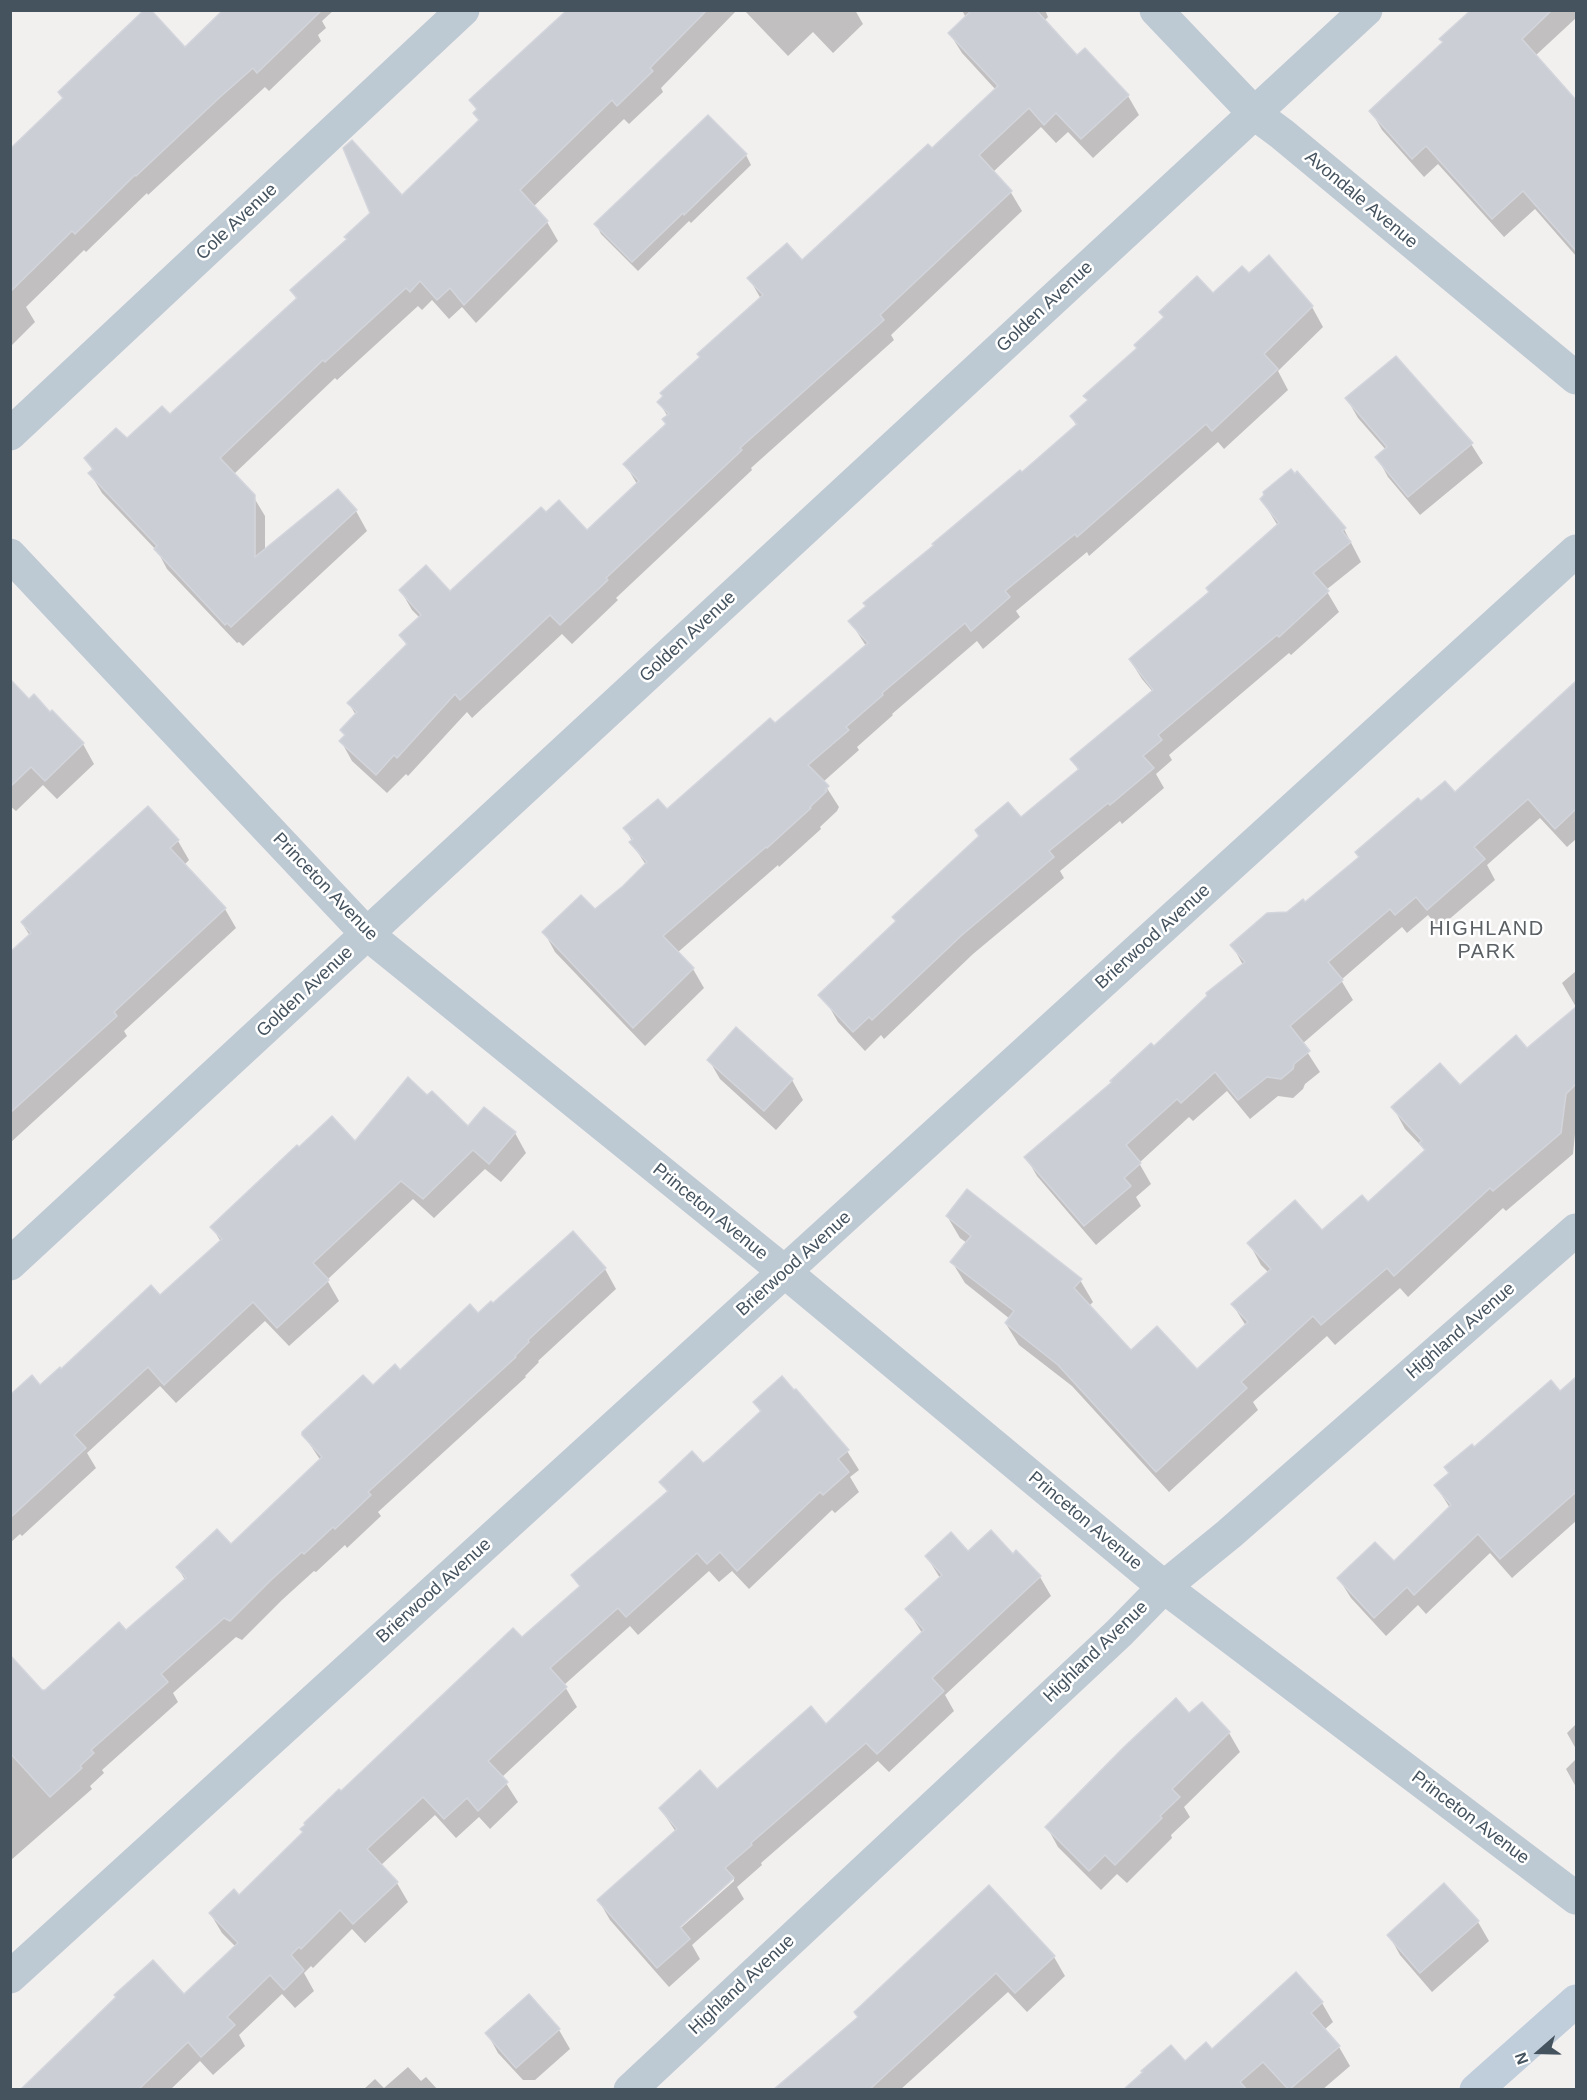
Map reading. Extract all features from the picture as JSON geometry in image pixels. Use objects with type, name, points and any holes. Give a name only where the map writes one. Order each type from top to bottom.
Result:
[{"type":"street","name":"Cole Avenue","points":[[10,434],[463,10]]},
{"type":"street","name":"Avondale Avenue","points":[[1156,10],[1255,114],[1576,378]]},
{"type":"street","name":"Golden Avenue","points":[[10,1264],[1366,10]]},
{"type":"street","name":"Brierwood Avenue","points":[[10,1977],[1576,551]]},
{"type":"street","name":"Princeton Avenue","points":[[10,555],[367,934],[785,1272],[1164,1587],[1576,1898]]},
{"type":"street","name":"Highland Avenue","points":[[630,2090],[1119,1633],[1164,1587],[1229,1534],[1576,1230]]},
{"type":"street","points":[[1476,2090],[1576,2001]]},
{"type":"building","points":[[144,10],[151,10],[185,47],[223,10],[322,10],[257,73],[253,68],[219,98],[75,234],[72,231],[10,292],[10,149],[63,98],[58,92]]},
{"type":"building","points":[[567,10],[707,10],[650,68],[653,71],[617,106],[612,100],[520,190],[548,221],[464,305],[450,288],[437,300],[420,281],[410,292],[406,288],[325,362],[323,360],[220,458],[255,495],[255,557],[338,489],[357,510],[231,627],[227,623],[225,625],[154,549],[157,546],[88,473],[93,469],[84,458],[116,428],[127,438],[162,406],[170,414],[297,298],[290,290],[347,239],[344,237],[370,213],[343,148],[352,140],[402,195],[479,120],[473,113],[477,109],[469,100]]},
{"type":"building","points":[[972,10],[1036,10],[1077,55],[1085,48],[1129,95],[1081,139],[1056,113],[1044,125],[1029,108],[979,155],[1012,191],[880,315],[884,320],[740,448],[742,450],[606,578],[608,580],[560,625],[550,615],[460,700],[455,694],[397,758],[394,755],[376,775],[339,741],[345,735],[340,730],[357,712],[347,703],[407,644],[399,635],[421,615],[399,590],[426,565],[450,591],[541,507],[546,512],[559,500],[587,530],[639,481],[623,464],[666,424],[662,419],[669,414],[657,402],[663,396],[660,393],[700,357],[697,354],[763,295],[747,278],[787,243],[802,260],[928,144],[932,148],[998,86],[948,33]]},
{"type":"building","points":[[1471,10],[1552,10],[1522,39],[1576,100],[1576,251],[1523,191],[1492,219],[1426,146],[1412,159],[1369,111],[1443,42],[1439,39]]},
{"type":"building","points":[[708,115],[747,154],[632,262],[594,224]]},
{"type":"building","points":[[1269,255],[1313,306],[1264,354],[1278,369],[1212,431],[1206,424],[1077,537],[1075,534],[1005,591],[1010,597],[971,631],[965,623],[882,693],[883,695],[846,727],[849,730],[808,765],[829,786],[825,790],[827,791],[767,848],[663,936],[694,968],[633,1028],[542,932],[581,895],[595,909],[647,862],[629,842],[633,839],[623,828],[658,799],[667,809],[770,718],[775,723],[868,643],[848,621],[866,606],[863,603],[1077,424],[1070,416],[1088,400],[1083,396],[1137,348],[1134,345],[1164,317],[1159,312],[1197,276],[1213,293],[1242,266],[1249,273]]},
{"type":"building","points":[[1396,356],[1473,443],[1408,497],[1375,457],[1387,447],[1345,398]]},
{"type":"building","points":[[1291,469],[1295,474],[1297,471],[1346,528],[1342,531],[1351,542],[1313,573],[1329,591],[1279,637],[1277,635],[1158,735],[1162,740],[1143,756],[1154,768],[1049,851],[1054,857],[962,935],[872,1020],[869,1017],[853,1032],[818,995],[896,921],[892,917],[979,836],[975,830],[1008,802],[1021,817],[1079,769],[1070,759],[1153,690],[1129,659],[1209,592],[1206,588],[1279,523],[1260,499],[1264,495],[1263,492]]},
{"type":"building","points":[[10,679],[29,699],[34,694],[84,743],[45,781],[31,767],[10,787]]},
{"type":"building","points":[[1576,681],[1576,809],[1555,829],[1528,799],[1474,847],[1485,859],[1427,910],[1416,897],[1395,915],[1390,909],[1328,962],[1343,980],[1290,1026],[1310,1051],[1294,1064],[1293,1069],[1281,1079],[1267,1077],[1238,1100],[1215,1072],[1181,1103],[1177,1099],[1126,1145],[1141,1163],[1124,1178],[1131,1186],[1084,1226],[1024,1157],[1112,1082],[1110,1081],[1151,1043],[1154,1046],[1207,996],[1206,993],[1245,962],[1230,945],[1267,913],[1287,912],[1303,899],[1305,902],[1359,857],[1355,852],[1418,798],[1421,801],[1445,781],[1455,792]]},
{"type":"building","points":[[148,806],[179,840],[170,848],[226,908],[114,1012],[117,1016],[10,1113],[10,952],[31,933],[21,922]]},
{"type":"building","points":[[1576,1007],[1576,1084],[1566,1094],[1561,1133],[1493,1191],[1490,1188],[1394,1276],[1387,1268],[1321,1325],[1313,1316],[1241,1382],[1247,1388],[1156,1472],[1058,1365],[1005,1323],[1014,1311],[950,1262],[971,1236],[946,1216],[967,1189],[1082,1279],[1074,1288],[1131,1350],[1157,1326],[1197,1369],[1248,1322],[1231,1304],[1271,1269],[1247,1243],[1295,1200],[1322,1230],[1362,1195],[1368,1202],[1425,1150],[1419,1143],[1422,1141],[1391,1107],[1440,1063],[1460,1085],[1516,1035],[1527,1048]]},
{"type":"building","points":[[736,1027],[793,1079],[764,1111],[707,1060]]},
{"type":"building","points":[[408,1077],[427,1095],[432,1091],[468,1126],[484,1107],[516,1132],[489,1164],[473,1150],[423,1199],[401,1181],[313,1263],[329,1280],[277,1328],[253,1302],[164,1385],[148,1367],[74,1435],[86,1448],[10,1518],[10,1395],[32,1375],[40,1385],[60,1367],[61,1369],[151,1285],[160,1295],[222,1239],[210,1227],[297,1145],[299,1147],[332,1116],[355,1141]]},
{"type":"building","points":[[573,1231],[606,1268],[528,1340],[529,1342],[516,1357],[368,1492],[371,1495],[335,1529],[333,1527],[304,1554],[302,1552],[230,1621],[224,1618],[161,1674],[168,1682],[91,1750],[94,1753],[80,1766],[82,1768],[50,1797],[10,1753],[10,1655],[42,1690],[45,1690],[119,1622],[126,1630],[186,1578],[176,1567],[217,1529],[231,1544],[322,1457],[302,1435],[302,1432],[363,1375],[373,1385],[395,1364],[400,1370],[470,1304],[478,1313],[491,1301],[493,1303]]},
{"type":"building","points":[[782,1376],[849,1450],[838,1459],[849,1472],[823,1495],[820,1492],[737,1571],[720,1552],[707,1564],[697,1553],[626,1617],[618,1608],[550,1668],[567,1687],[488,1761],[508,1782],[478,1811],[467,1798],[444,1819],[423,1797],[367,1849],[398,1882],[353,1924],[340,1910],[301,1949],[299,1947],[291,1955],[304,1970],[284,1990],[270,1975],[227,2017],[235,2025],[201,2057],[188,2042],[138,2090],[20,2090],[116,1997],[114,1995],[153,1960],[184,1994],[238,1943],[209,1913],[234,1889],[239,1895],[303,1832],[300,1829],[305,1825],[304,1823],[339,1789],[341,1791],[513,1628],[522,1637],[580,1586],[571,1575],[668,1491],[659,1482],[692,1451],[703,1463],[709,1459],[761,1411],[753,1402]]},
{"type":"building","points":[[1576,1377],[1576,1492],[1500,1559],[1478,1534],[1414,1595],[1407,1587],[1374,1618],[1337,1578],[1375,1542],[1394,1561],[1451,1505],[1434,1485],[1449,1473],[1444,1467],[1472,1444],[1474,1447],[1551,1380],[1560,1391]]},
{"type":"building","points":[[991,1530],[1013,1554],[1016,1550],[1041,1576],[932,1678],[944,1691],[877,1754],[866,1743],[725,1868],[734,1878],[680,1927],[690,1939],[657,1968],[597,1900],[677,1829],[659,1808],[700,1770],[717,1789],[811,1706],[826,1724],[924,1630],[905,1609],[942,1575],[925,1556],[951,1532],[968,1551]]},
{"type":"building","points":[[1176,1698],[1189,1713],[1202,1702],[1230,1732],[1172,1789],[1180,1797],[1115,1865],[1105,1855],[1089,1871],[1045,1827]]},
{"type":"building","points":[[1444,1883],[1479,1921],[1420,1973],[1387,1935]]},
{"type":"building","points":[[989,1885],[1055,1956],[1015,1993],[996,1973],[869,2090],[773,2090],[858,2017],[854,2012]]},
{"type":"building","points":[[1296,1972],[1323,2002],[1311,2013],[1340,2046],[1289,2090],[1263,2062],[1240,2082],[1247,2090],[1123,2090],[1171,2045],[1185,2061],[1206,2042],[1212,2049]]},
{"type":"building","points":[[529,1994],[560,2029],[516,2068],[485,2033]]},
{"type":"district","name":"HIGHLAND PARK","points":[[1487,940]]}]
